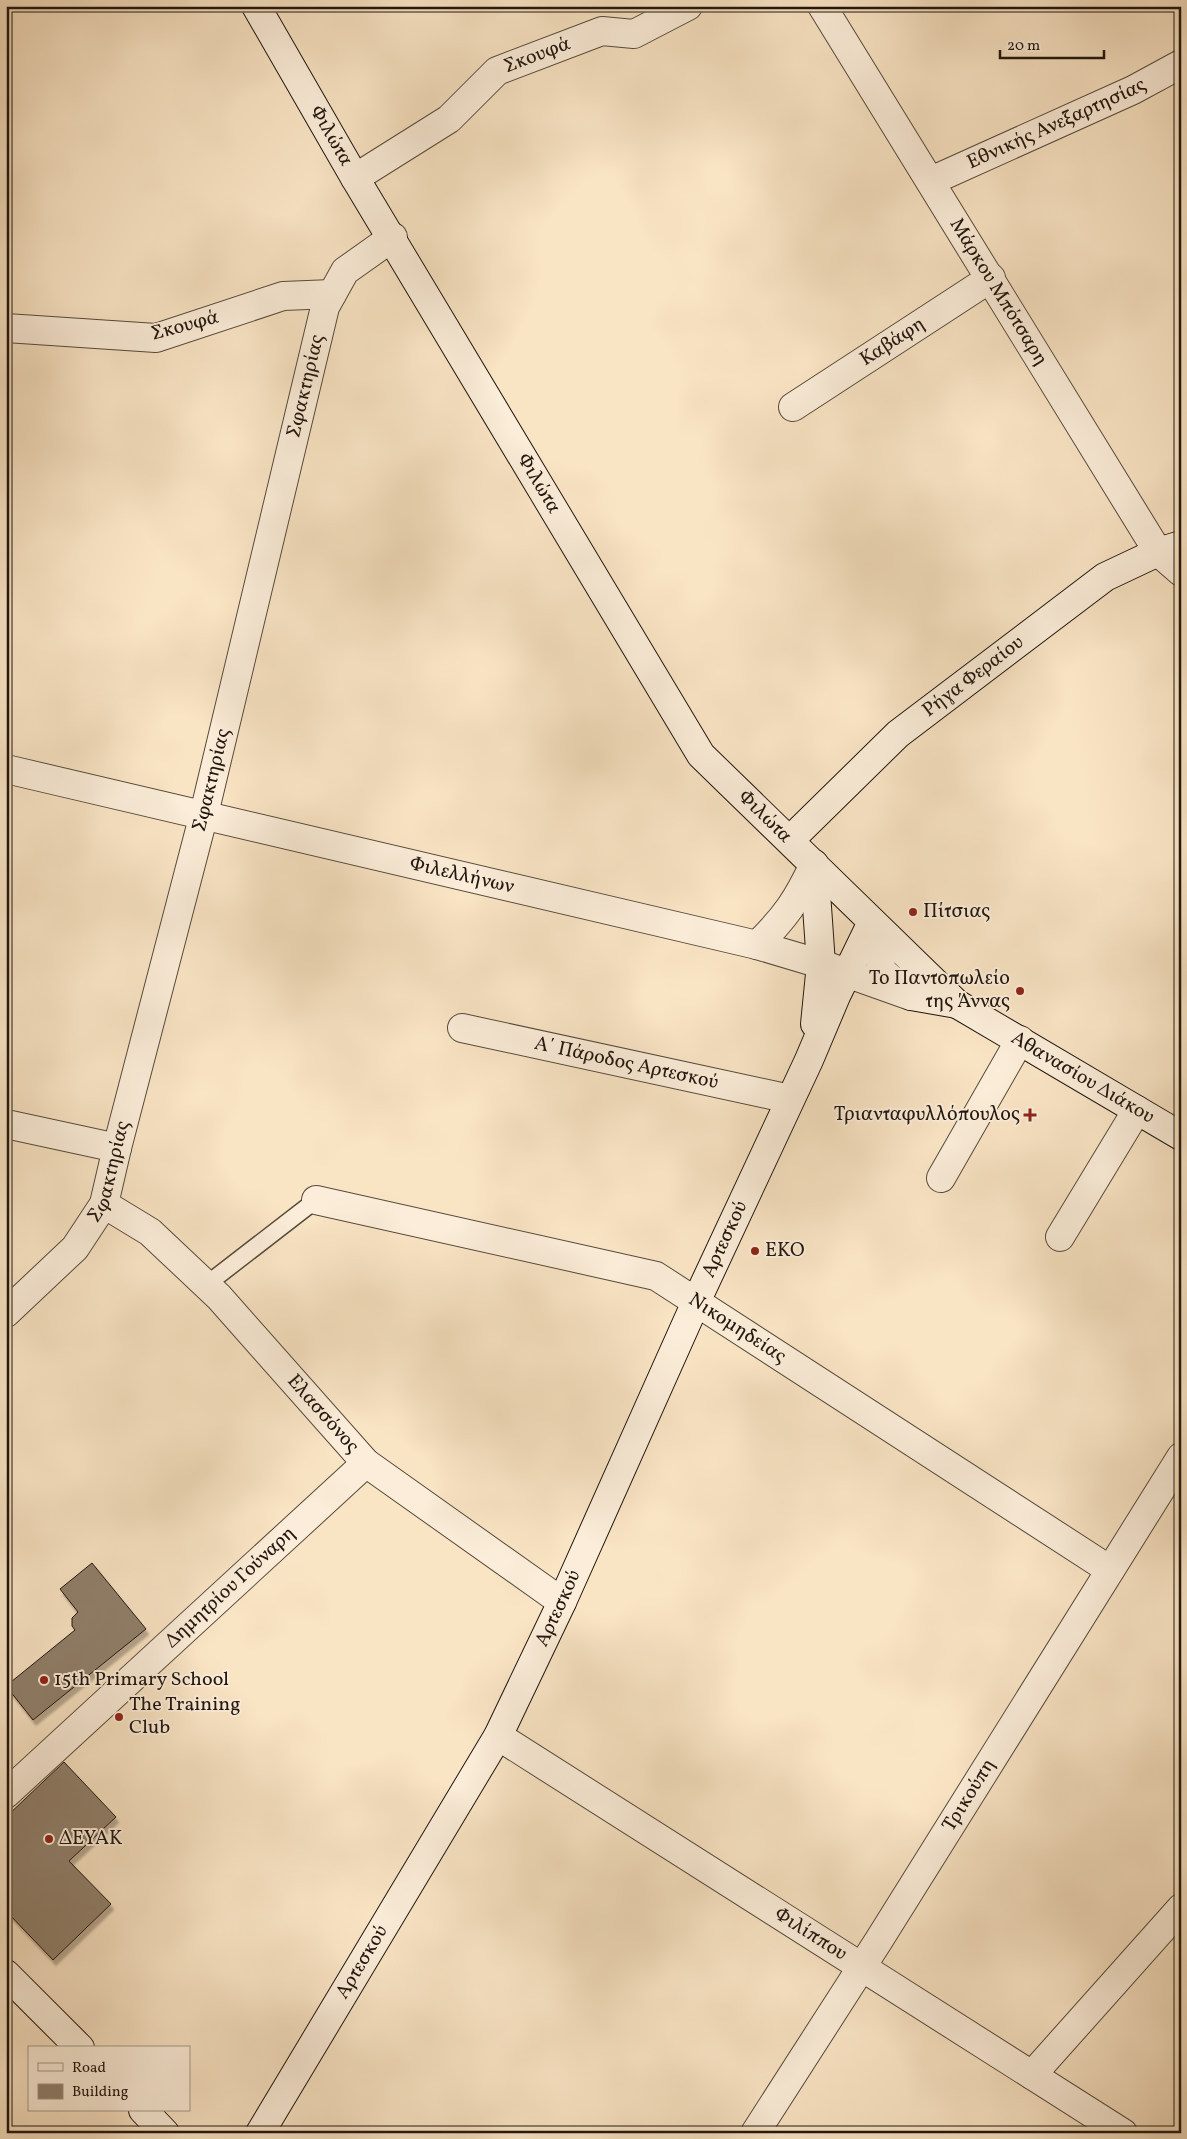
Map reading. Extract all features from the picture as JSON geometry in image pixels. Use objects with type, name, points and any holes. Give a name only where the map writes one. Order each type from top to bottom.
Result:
[{"type":"street","name":"Φιλώτα","points":[[256,6],[355,178],[393,237],[701,755],[872,922]]},
{"type":"street","name":"Σκουφά","points":[[355,178],[449,119],[497,71],[602,31],[634,34],[688,6]]},
{"type":"street","name":"Μάρκου Μπότσαρη","points":[[822,6],[991,278],[1169,548],[1181,572]]},
{"type":"street","name":"Εθνικής Ανεξαρτησίας","points":[[931,181],[1133,90],[1181,64]]},
{"type":"street","name":"Σφακτηρίας","points":[[6,1313],[75,1248],[104,1204],[204,814],[323,316],[344,271],[393,237]]},
{"type":"street","name":"Καβάφη","points":[[793,407],[991,278]]},
{"type":"street","name":"Σκουφά","points":[[6,328],[156,338],[283,296],[332,294]]},
{"type":"street","name":"Ρήγα Φεραίου","points":[[790,840],[898,734],[1105,577],[1169,548]]},
{"type":"street","name":"Φιλελλήνων","points":[[6,769],[757,945],[821,964],[911,996]]},
{"type":"street","points":[[757,945],[791,908],[814,864]]},
{"type":"street","name":"Αρτεσκού","points":[[809,1060],[821,964],[814,864]]},
{"type":"street","points":[[872,922],[882,971],[911,996]]},
{"type":"street","name":"Αρτεσκού","points":[[260,2133],[498,1736],[562,1602],[696,1302],[809,1060],[846,974],[872,922]]},
{"type":"street","name":"Αθανασίου Διάκου","points":[[872,922],[957,1004],[1181,1136]]},
{"type":"street","name":"Αθανασίου Διάκου","points":[[911,996],[957,1004]]},
{"type":"street","name":"Α΄ Πάροδος Αρτεσκού","points":[[462,1028],[790,1099]]},
{"type":"street","points":[[941,1178],[1020,1040]]},
{"type":"street","points":[[1060,1237],[1137,1110]]},
{"type":"street","points":[[6,1124],[117,1148]]},
{"type":"street","name":"Νικομηδείας","points":[[316,1200],[656,1276],[1110,1570]]},
{"type":"street","name":"Ελασσόνος","points":[[104,1204],[150,1232],[219,1297],[366,1464],[562,1602]]},
{"type":"street","name":"Τρικούπη","points":[[755,2133],[862,1967],[1181,1457]]},
{"type":"street","name":"Δημητρίου Γούναρη","points":[[6,1794],[366,1464]]},
{"type":"street","name":"Φιλίππου","points":[[498,1736],[1123,2133]]},
{"type":"street","points":[[1032,2074],[1181,1908]]},
{"type":"street","points":[[6,1974],[78,2046]]},
{"type":"street","points":[[145,2112],[165,2133]]},
{"type":"lane","points":[[206,1285],[316,1200]]},
{"type":"building","name":"15th Primary School","points":[[92,1563],[146,1629],[33,1720],[6,1686],[75,1630],[72,1626],[72,1618],[78,1612],[60,1589]]},
{"type":"building","name":"ΔΕΥΑΚ","points":[[64,1762],[116,1817],[69,1861],[111,1904],[53,1960],[6,1911],[6,1817]]},
{"type":"place","name":"Πίτσιας","points":[[913,912]]},
{"type":"place","name":"Το Παντοπωλείο της Άννας","points":[[1020,991]]},
{"type":"place","name":"Τριανταφυλλόπουλος","points":[[1030,1115]]},
{"type":"place","name":"ΕΚΟ","points":[[755,1251]]},
{"type":"place","name":"15th Primary School","points":[[44,1680]]},
{"type":"place","name":"The Training Club","points":[[119,1717]]},
{"type":"place","name":"ΔΕΥΑΚ","points":[[49,1839]]}]
